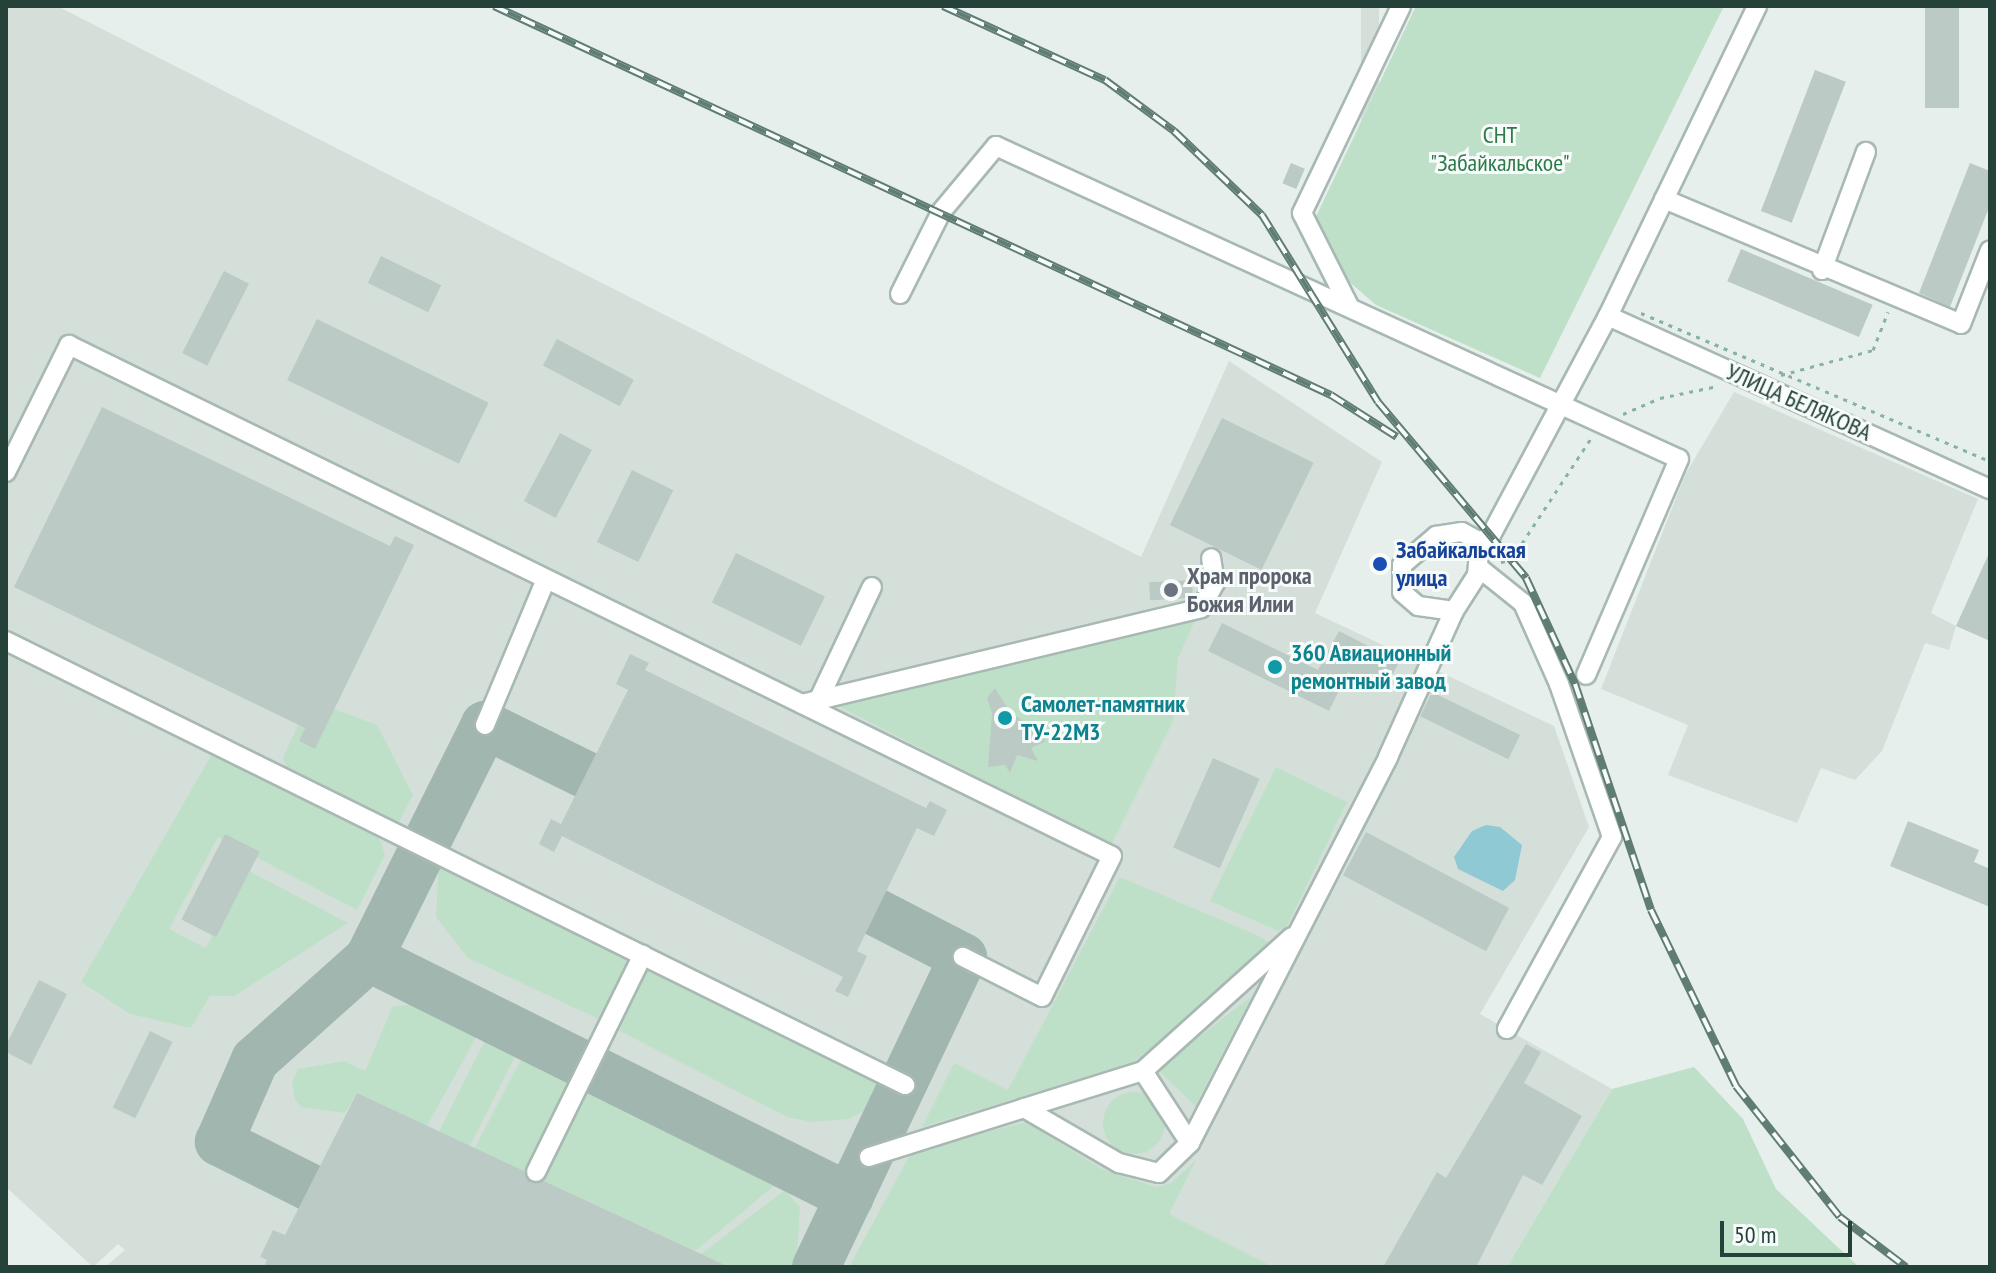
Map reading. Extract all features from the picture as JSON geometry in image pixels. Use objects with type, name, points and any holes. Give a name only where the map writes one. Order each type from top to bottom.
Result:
[{"type":"street","points":[[1349,306],[1302,213],[1401,6]]},
{"type":"street","points":[[1480,542],[1491,535],[1608,316],[1757,6]]},
{"type":"street","points":[[900,294],[941,212],[996,146],[1679,459],[1586,675]]},
{"type":"street","points":[[1822,270],[1866,152]]},
{"type":"street","points":[[1664,199],[1822,270],[1961,324],[1990,250]]},
{"type":"street","name":"УЛИЦА БЕЛЯКОВА","points":[[1608,316],[1990,489]]},
{"type":"street","points":[[6,472],[69,345],[546,579],[810,702],[1112,856],[1042,997],[963,957]]},
{"type":"street","points":[[1454,611],[1418,606],[1402,592],[1402,565],[1436,536],[1462,532],[1480,542]]},
{"type":"street","points":[[1024,1108],[1119,1163],[1159,1173],[1190,1143],[1300,930],[1478,567],[1480,542]]},
{"type":"street","points":[[810,702],[1201,608],[1215,583],[1211,558]]},
{"type":"street","points":[[1478,567],[1523,603],[1559,684],[1612,837],[1507,1029]]},
{"type":"street","points":[[485,725],[546,579]]},
{"type":"street","points":[[810,702],[872,587]]},
{"type":"street","points":[[6,641],[905,1085]]},
{"type":"street","points":[[869,1157],[1143,1071],[1300,930]]},
{"type":"street","points":[[536,1172],[643,955]]},
{"type":"street","points":[[1143,1071],[1190,1143]]},
{"type":"path","points":[[1478,567],[1511,560],[1585,443],[1607,426],[1660,398],[1790,373],[1873,350],[1894,298]]},
{"type":"path","points":[[1634,327],[1643,309],[1990,461]]},
{"type":"shaded area","points":[[6,6],[57,6],[1141,557],[1229,361],[1382,462],[1315,613],[1554,726],[1589,827],[1480,1014],[1612,1089],[1507,1267],[105,1267],[125,1250],[118,1244],[93,1267],[6,1187]]},
{"type":"shaded area","points":[[1361,6],[1379,6],[1379,214],[1361,214]]},
{"type":"shaded area","points":[[1734,392],[1978,499],[1931,613],[1956,626],[1949,650],[1925,643],[1882,751],[1855,780],[1821,768],[1797,823],[1668,775],[1688,725],[1601,689],[1685,475]]},
{"type":"green space","name":"СНТ \"Забайкальское\"","points":[[1416,6],[1724,6],[1540,378],[1376,305],[1346,279],[1312,225]]},
{"type":"green space","points":[[1197,616],[1178,658],[1173,721],[1111,845],[830,702]]},
{"type":"green space","points":[[334,709],[377,725],[413,795],[398,824],[288,771],[283,758],[298,725],[305,728],[299,741],[315,748]]},
{"type":"green space","points":[[212,754],[379,837],[385,855],[357,910],[218,837],[169,929],[206,948],[245,869],[348,923],[234,996],[210,996],[191,1028],[130,1014],[81,982]]},
{"type":"green space","points":[[1276,767],[1347,802],[1286,928],[1278,931],[1210,901]]},
{"type":"green space","points":[[439,864],[638,958],[605,1022],[468,958],[436,917]]},
{"type":"green space","points":[[1120,877],[1261,937],[1270,944],[1272,960],[1133,1062],[922,1127],[954,1063],[1008,1090]]},
{"type":"green space","points":[[646,961],[885,1086],[871,1107],[848,1119],[812,1122],[787,1117],[612,1027]]},
{"type":"green space","points":[[1252,996],[1195,1106],[1157,1069]]},
{"type":"green space","points":[[443,1002],[484,1023],[427,1126],[357,1093],[345,1113],[301,1107],[295,1100],[292,1082],[298,1069],[345,1061],[365,1071],[393,1006]]},
{"type":"green space","points":[[492,1027],[522,1042],[469,1147],[439,1131]]},
{"type":"green space","points":[[529,1044],[572,1067],[571,1083],[528,1173],[475,1148]]},
{"type":"green space","points":[[1694,1067],[1743,1119],[1776,1189],[1859,1267],[1507,1267],[1612,1089]]},
{"type":"green space","points":[[596,1079],[769,1168],[779,1182],[695,1251],[538,1178],[579,1088]]},
{"type":"green space","points":[[1134,1092],[1156,1101],[1165,1123],[1156,1145],[1134,1154],[1112,1145],[1103,1123],[1112,1101]]},
{"type":"green space","points":[[1026,1122],[1102,1169],[1155,1187],[1171,1183],[1196,1160],[1169,1214],[1273,1267],[849,1267],[912,1151]]},
{"type":"green space","points":[[785,1190],[800,1207],[796,1267],[705,1267],[701,1254]]},
{"type":"water","points":[[1486,825],[1500,827],[1522,845],[1515,880],[1503,891],[1458,869],[1454,857],[1472,831]]},
{"type":"building","points":[[1925,6],[1959,6],[1959,108],[1925,108]]},
{"type":"building","points":[[1815,70],[1846,82],[1792,223],[1761,211]]},
{"type":"building","points":[[1291,163],[1305,169],[1296,189],[1282,183]]},
{"type":"building","points":[[1970,163],[1990,171],[1990,205],[1950,307],[1919,293]]},
{"type":"building","points":[[1741,249],[1873,305],[1859,337],[1727,281]]},
{"type":"building","points":[[381,256],[441,285],[428,312],[368,283]]},
{"type":"building","points":[[224,271],[249,284],[207,366],[182,353]]},
{"type":"building","points":[[317,319],[489,403],[459,464],[287,380]]},
{"type":"building","points":[[557,339],[634,380],[620,406],[543,365]]},
{"type":"building","points":[[102,407],[390,546],[395,536],[414,545],[315,749],[299,741],[305,728],[14,587]]},
{"type":"building","points":[[1222,418],[1314,463],[1262,570],[1170,525]]},
{"type":"building","points":[[560,433],[592,450],[556,518],[524,501]]},
{"type":"building","points":[[632,470],[673,490],[638,562],[597,542]]},
{"type":"building","points":[[1990,551],[1990,641],[1956,626]]},
{"type":"building","points":[[736,553],[825,596],[801,646],[712,602]]},
{"type":"building","name":"Храм пророка Божия Илии","points":[[1192,580],[1193,598],[1150,600],[1149,582]]},
{"type":"building","name":"360 Авиационный ремонтный завод","points":[[1222,623],[1318,670],[1339,631],[1399,662],[1384,691],[1348,672],[1329,711],[1208,651]]},
{"type":"building","points":[[630,654],[649,663],[645,670],[926,808],[930,801],[947,810],[934,836],[917,828],[857,951],[867,956],[848,997],[835,991],[843,977],[562,836],[554,852],[539,844],[551,819],[561,824],[628,690],[616,684]]},
{"type":"building","name":"Самолет-памятник ТУ-22М3","points":[[995,688],[1008,709],[1046,741],[1031,748],[1038,761],[1017,755],[1010,773],[1005,765],[988,767],[992,713],[987,698]]},
{"type":"building","points":[[1432,692],[1520,735],[1508,759],[1420,716]]},
{"type":"building","points":[[1213,758],[1260,779],[1220,868],[1173,848]]},
{"type":"building","points":[[1908,821],[1979,850],[1974,862],[1990,869],[1990,907],[1890,866]]},
{"type":"building","points":[[1366,832],[1509,908],[1486,951],[1343,875]]},
{"type":"building","points":[[225,834],[260,852],[216,937],[181,920]]},
{"type":"building","points":[[39,980],[67,994],[31,1065],[6,1052],[6,1045]]},
{"type":"building","points":[[150,1031],[172,1042],[135,1118],[113,1107]]},
{"type":"building","points":[[1526,1044],[1541,1052],[1524,1083],[1582,1116],[1542,1185],[1523,1175],[1476,1267],[1383,1267],[1437,1172],[1446,1178]]},
{"type":"building","points":[[357,1093],[524,1171],[531,1183],[544,1181],[729,1267],[264,1267],[267,1260],[260,1257],[273,1230],[285,1235]]},
{"type":"taxiway","points":[[586,775],[485,725],[369,958],[850,1197]]},
{"type":"taxiway","points":[[816,1267],[963,957],[876,912]]},
{"type":"taxiway","points":[[309,1187],[219,1142],[255,1060],[369,958]]},
{"type":"railway","points":[[494,6],[1331,395],[1397,437]]},
{"type":"railway","points":[[943,6],[1105,80],[1174,131],[1262,215],[1378,402],[1526,578],[1575,684],[1651,910],[1736,1086],[1840,1217],[1906,1267]]},
{"type":"place","name":"Забайкальская улица","points":[[1380,564]]},
{"type":"place","name":"Храм пророка Божия Илии","points":[[1171,590]]},
{"type":"place","name":"360 Авиационный ремонтный завод","points":[[1275,667]]},
{"type":"place","name":"Самолет-памятник ТУ-22М3","points":[[1005,718]]}]
